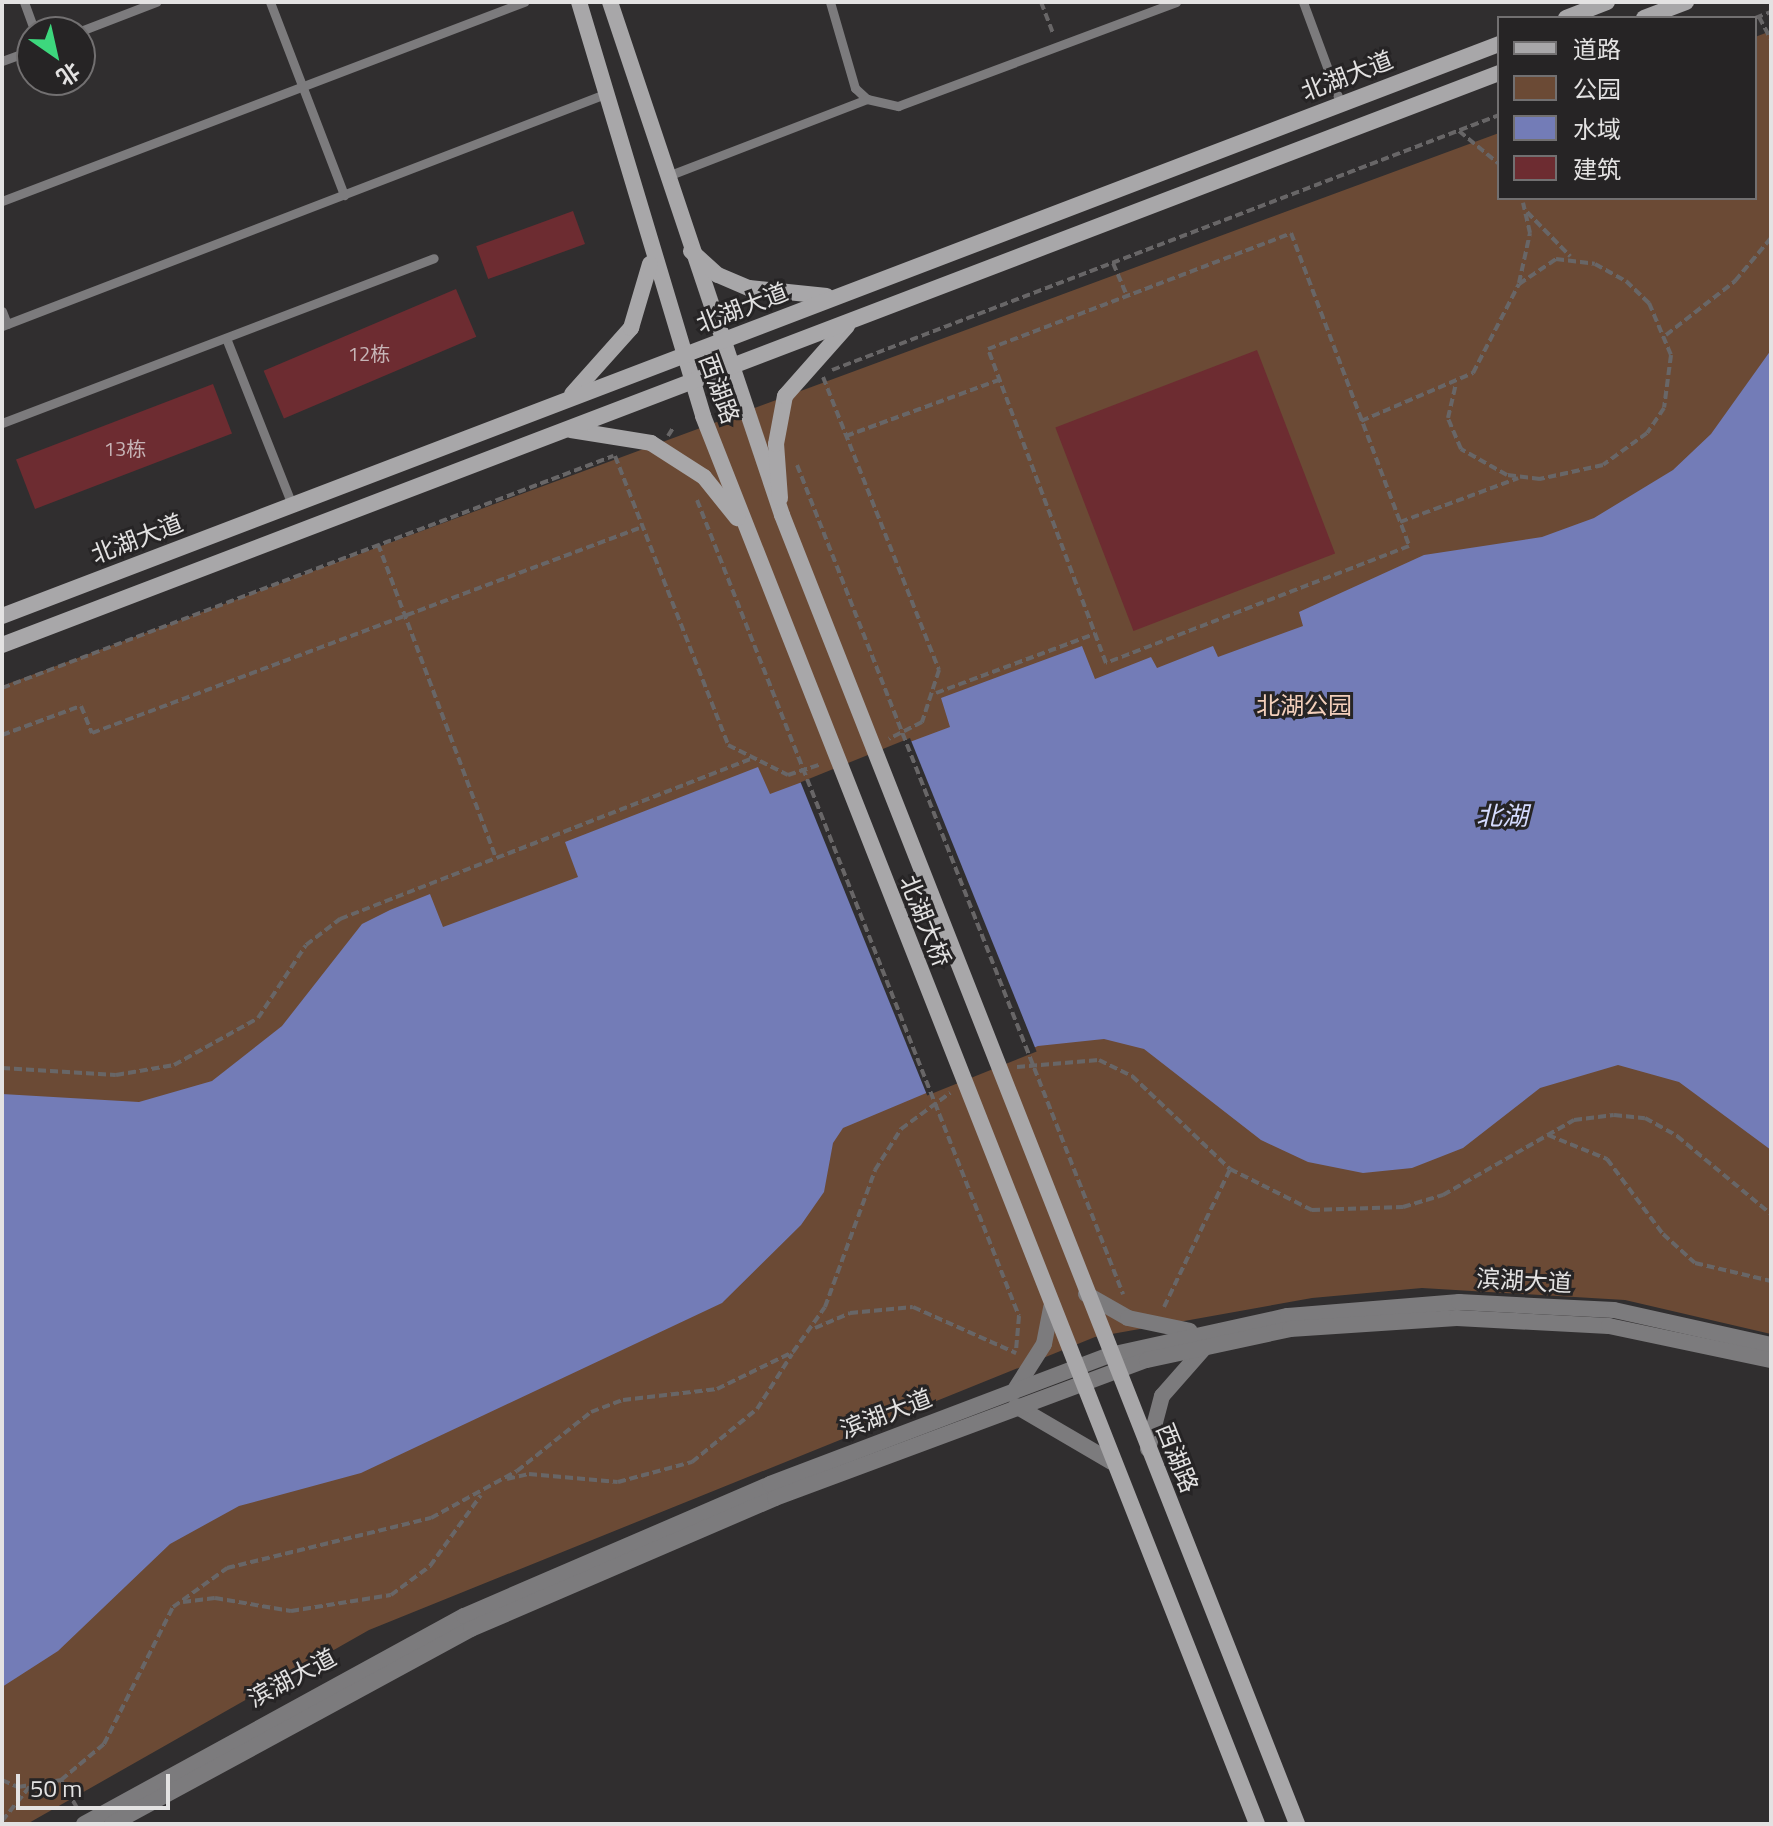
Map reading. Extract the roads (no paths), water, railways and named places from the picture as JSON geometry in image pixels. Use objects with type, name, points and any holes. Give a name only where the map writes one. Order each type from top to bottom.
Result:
[{"type":"main road","name":"西湖路","points":[[579,2],[682,357],[827,737]]},
{"type":"main road","name":"西湖路","points":[[610,2],[727,368],[863,723]]},
{"type":"main road","points":[[1571,16],[1607,2]]},
{"type":"main road","points":[[1649,16],[1686,2]]},
{"type":"main road","name":"北湖大道","points":[[2,616],[1497,45]]},
{"type":"main road","name":"北湖大道","points":[[2,645],[1497,74]]},
{"type":"main road","points":[[686,245],[718,275],[749,288],[844,295]]},
{"type":"main road","points":[[561,403],[631,328],[651,258]]},
{"type":"main road","points":[[782,515],[776,444],[785,396],[854,319]]},
{"type":"main road","points":[[565,429],[628,436],[676,457],[704,477],[747,530]]},
{"type":"main road","name":"北湖大桥","points":[[863,723],[1013,1109]]},
{"type":"main road","name":"北湖大桥","points":[[827,737],[1051,1307]]},
{"type":"main road","name":"西湖路","points":[[1013,1109],[1297,1824]]},
{"type":"main road","points":[[1051,1307],[1257,1824]]},
{"type":"street","points":[[1086,1294],[1149,1326],[1206,1338],[1172,1379],[1148,1449]]},
{"type":"street","name":"滨湖大道","points":[[85,1823],[464,1616],[770,1484],[1113,1362],[1288,1316],[1459,1302],[1614,1310],[1771,1345]]},
{"type":"street","points":[[1051,1307],[1036,1363],[1014,1399],[1112,1462]]},
{"type":"street","name":"滨湖大道","points":[[1206,1338],[1290,1329],[1488,1319],[1609,1326],[1771,1360]]},
{"type":"street","name":"滨湖大道","points":[[112,1824],[471,1629],[1014,1399]]},
{"type":"lane","points":[[96,25],[156,2]]},
{"type":"lane","points":[[270,2],[344,195]]},
{"type":"lane","points":[[2,201],[524,2]]},
{"type":"lane","points":[[830,2],[855,88],[867,99],[898,106],[1176,2]]},
{"type":"lane","points":[[1303,2],[1341,105]]},
{"type":"lane","points":[[2,311],[4,325],[605,94]]},
{"type":"lane","points":[[665,177],[867,99]]},
{"type":"lane","points":[[2,423],[434,258]]},
{"type":"lane","points":[[226,338],[292,505]]},
{"type":"water","name":"北湖","points":[[1771,350],[1771,1150],[1679,1082],[1618,1065],[1540,1088],[1463,1148],[1412,1168],[1363,1173],[1308,1162],[1261,1140],[1144,1049],[1104,1039],[1038,1046],[843,1128],[833,1143],[824,1192],[801,1225],[722,1303],[361,1473],[239,1506],[170,1544],[58,1651],[2,1687],[2,1094],[139,1102],[212,1081],[282,1026],[362,924],[390,910],[430,894],[443,927],[578,877],[565,842],[758,767],[770,794],[950,727],[941,698],[1082,646],[1095,679],[1151,657],[1157,668],[1213,646],[1218,657],[1303,626],[1299,612],[1424,555],[1542,537],[1594,518],[1673,470],[1711,434]]},
{"type":"park label","name":"北湖公园","points":[[1304,706]]}]
